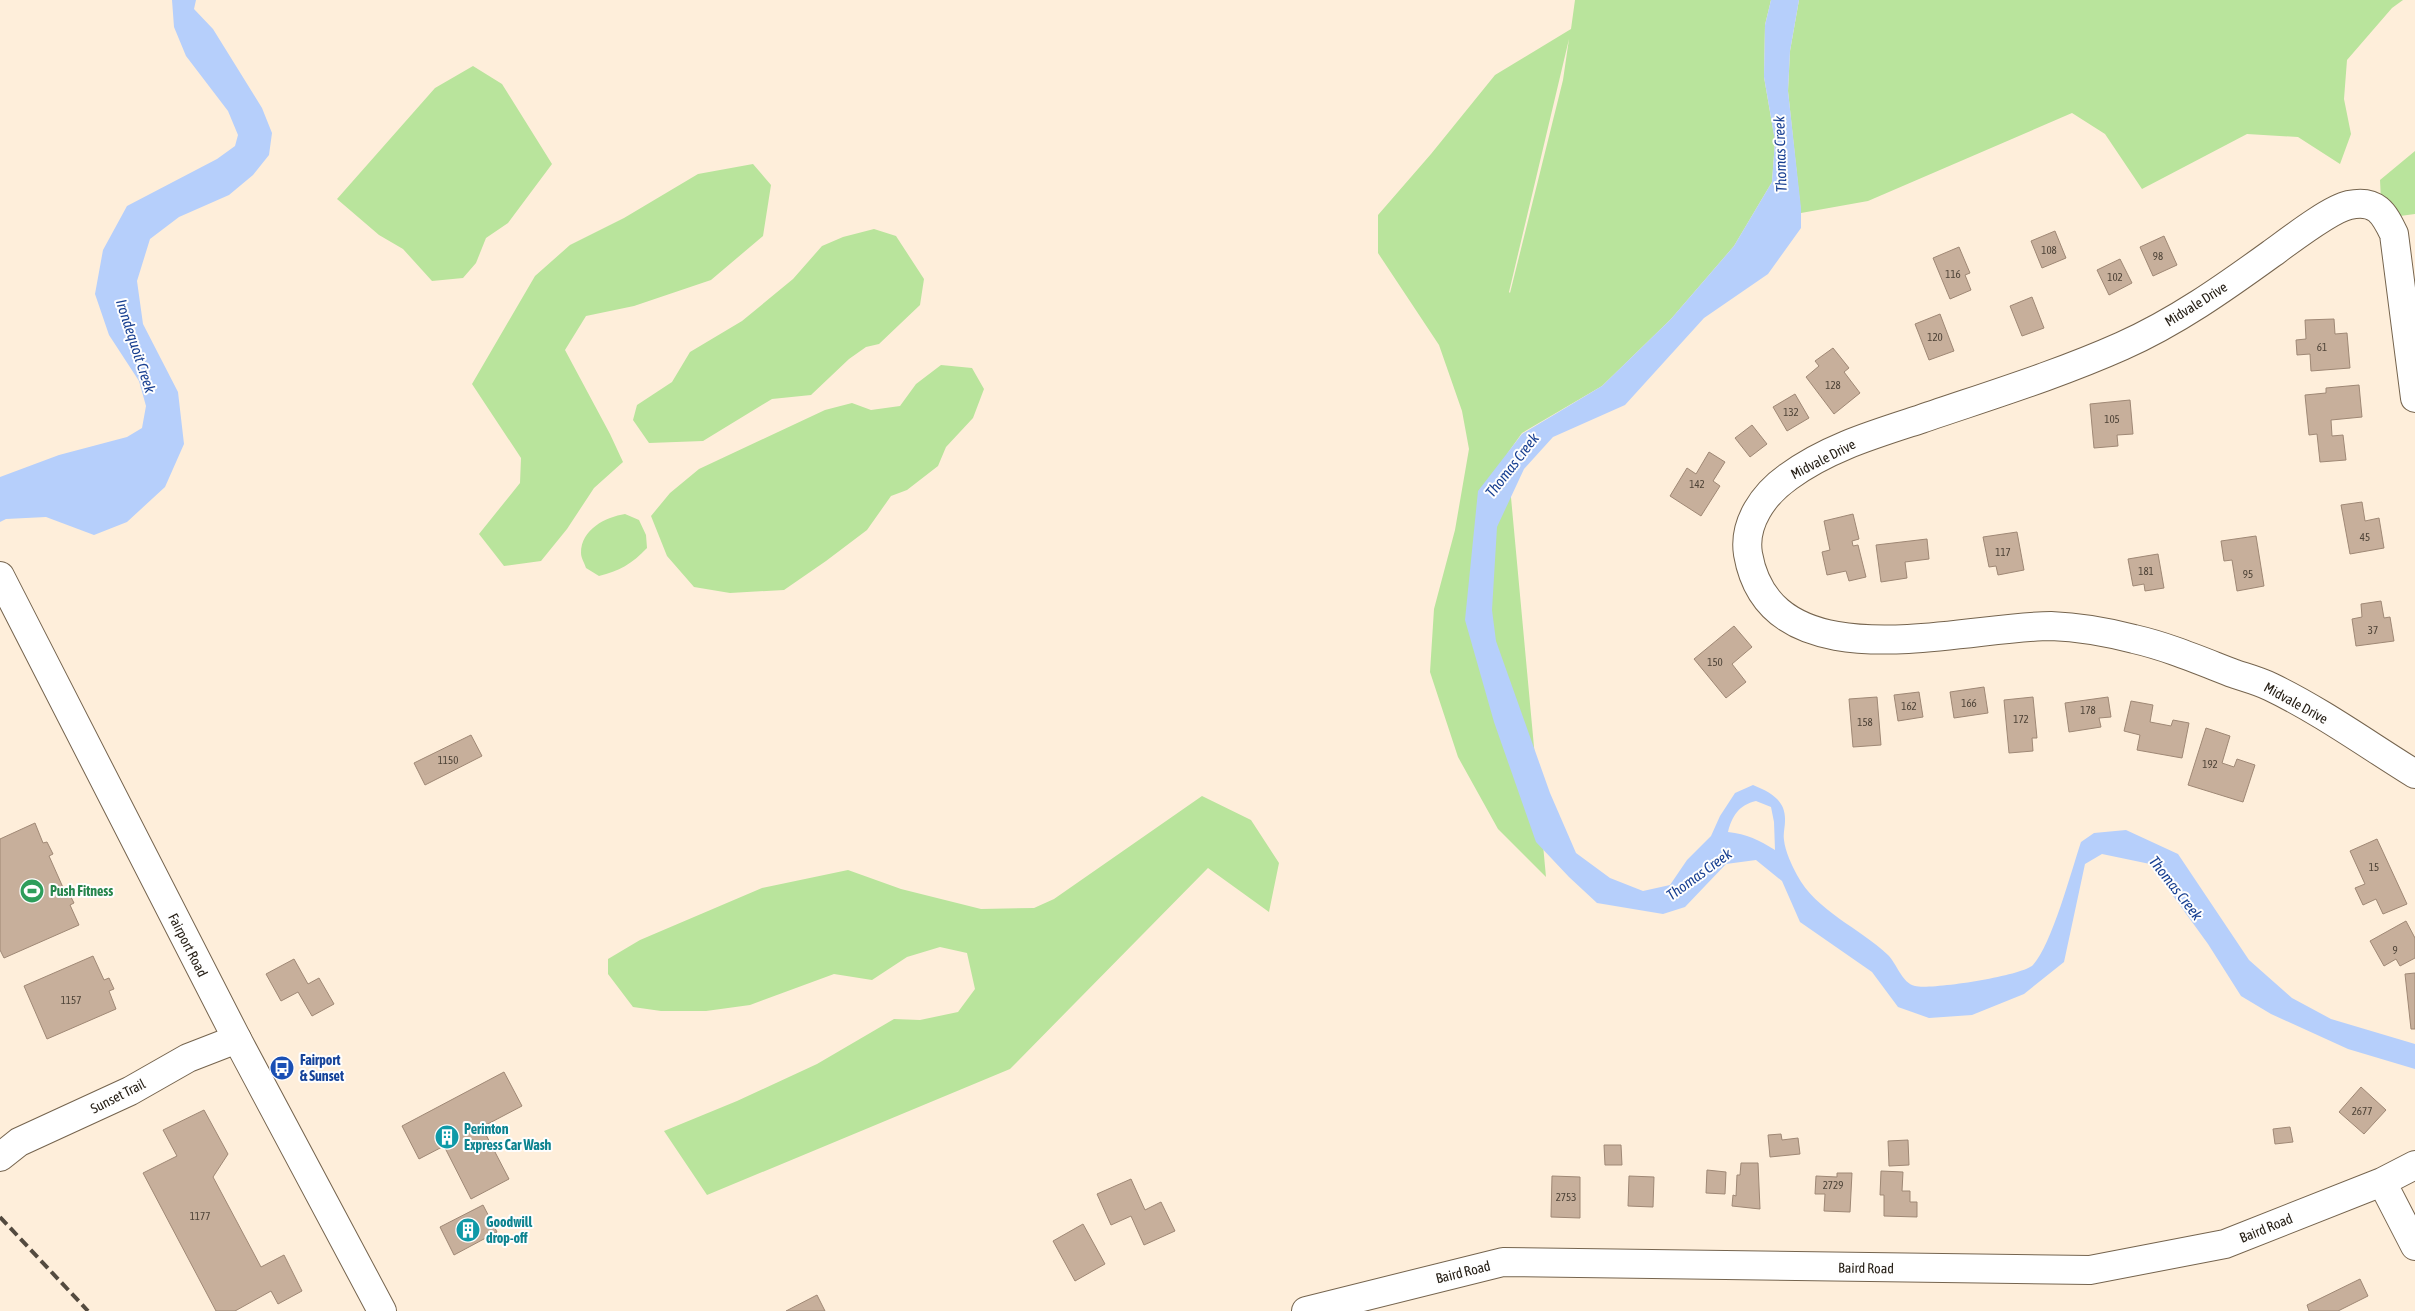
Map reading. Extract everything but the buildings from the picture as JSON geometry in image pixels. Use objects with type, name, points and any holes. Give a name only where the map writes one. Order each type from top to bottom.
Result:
[{"type":"street","name":"Midvale Drive","points":[[2415,398],[2394,234],[2384,214],[2374,206],[2347,205],[2312,225],[2171,322],[2131,342],[2024,383],[1861,439],[1802,467],[1778,485],[1758,507],[1747,537],[1754,574],[1762,591],[1773,605],[1786,615],[1800,624],[1818,631],[1839,636],[1902,640],[1933,639],[1987,630],[2052,626],[2096,631],[2132,638],[2175,650],[2269,686],[2415,774]]},
{"type":"street","name":"Fairport Road","points":[[0,576],[237,1039],[382,1311]]},
{"type":"street","name":"Sunset Trail","points":[[0,1157],[19,1142],[130,1092],[188,1058],[237,1039]]},
{"type":"street","name":"Baird Road","points":[[1306,1311],[1503,1262],[2090,1270],[2225,1244],[2382,1182],[2415,1165]]},
{"type":"street","points":[[2382,1182],[2415,1246]]},
{"type":"green space","points":[[1575,0],[1771,0],[1765,25],[1764,77],[1775,141],[1772,182],[1734,246],[1671,319],[1602,386],[1522,433],[1507,454],[1546,877],[1498,829],[1458,757],[1430,672],[1434,609],[1455,530],[1469,449],[1462,411],[1439,345],[1378,253],[1378,215],[1431,154],[1495,75],[1571,29]],"holes":[[[1569,39],[1563,80],[1510,293]]]},
{"type":"green space","points":[[1799,0],[2403,0],[2392,8],[2347,60],[2344,99],[2351,134],[2340,164],[2298,137],[2247,134],[2142,189],[2105,134],[2072,113],[1868,201],[1801,213],[1788,91],[1790,51]]},
{"type":"green space","points":[[473,66],[502,84],[552,164],[508,223],[486,238],[476,263],[463,278],[432,281],[403,249],[379,235],[337,199],[435,88]]},
{"type":"green space","points":[[2415,151],[2415,214],[2400,216],[2392,205],[2381,200],[2380,180]]},
{"type":"green space","points":[[753,164],[771,185],[763,236],[711,280],[634,306],[586,316],[565,350],[623,462],[594,488],[567,529],[541,561],[504,566],[479,534],[520,483],[521,458],[472,384],[535,276],[570,245],[624,218],[698,174]]},
{"type":"green space","points":[[874,229],[896,236],[924,279],[920,305],[879,344],[866,347],[849,359],[811,395],[772,399],[703,441],[649,443],[633,420],[637,405],[672,382],[690,352],[742,321],[793,279],[822,246],[843,237]]},
{"type":"green space","points":[[941,365],[972,368],[984,389],[973,418],[946,447],[938,466],[907,490],[891,496],[867,530],[826,561],[784,590],[730,593],[694,587],[667,556],[651,516],[670,493],[699,469],[825,410],[852,403],[871,410],[900,406],[916,384]]},
{"type":"green space","points":[[625,514],[639,520],[646,535],[647,548],[625,566],[599,576],[586,568],[581,555],[585,537],[603,521]]},
{"type":"green space","points":[[1202,796],[1251,820],[1279,863],[1269,912],[1208,868],[1010,1069],[707,1195],[664,1131],[737,1101],[817,1064],[894,1019],[920,1020],[958,1012],[975,989],[967,953],[940,947],[907,957],[872,980],[834,974],[750,1005],[706,1011],[661,1011],[633,1007],[608,974],[608,959],[640,940],[762,888],[848,870],[901,889],[981,909],[1034,908],[1054,899]]},
{"type":"water","name":"Irondequoit Creek","points":[[172,0],[196,0],[194,9],[213,29],[262,108],[272,133],[269,155],[253,175],[229,195],[179,217],[150,239],[137,281],[143,324],[178,392],[184,444],[165,487],[127,522],[94,535],[46,517],[6,519],[0,522],[0,477],[59,455],[127,437],[142,428],[146,406],[139,381],[109,335],[95,294],[103,250],[127,206],[217,159],[235,146],[238,135],[228,111],[186,56],[174,27]]},
{"type":"water","name":"Thomas Creek","points":[[1771,0],[1799,0],[1790,51],[1788,91],[1801,208],[1801,228],[1768,274],[1704,318],[1625,405],[1553,437],[1524,469],[1497,527],[1492,610],[1496,641],[1550,793],[1576,853],[1610,878],[1643,891],[1670,885],[1687,860],[1711,836],[1720,816],[1735,793],[1753,785],[1771,794],[1780,802],[1785,814],[1784,838],[1786,849],[1793,867],[1805,888],[1827,909],[1888,955],[1910,984],[1924,987],[1995,978],[2033,965],[2040,955],[2054,925],[2081,842],[2094,833],[2126,830],[2178,854],[2249,960],[2292,998],[2331,1019],[2415,1044],[2415,1069],[2348,1049],[2271,1014],[2241,996],[2208,944],[2150,864],[2102,854],[2085,864],[2064,962],[2024,994],[1972,1015],[1929,1018],[1898,1007],[1872,972],[1800,922],[1782,881],[1756,860],[1726,864],[1685,907],[1663,914],[1597,903],[1536,842],[1494,722],[1465,620],[1478,491],[1522,434],[1602,386],[1671,319],[1734,246],[1772,182],[1775,141],[1764,77],[1765,25]],"holes":[[[1756,801],[1771,807],[1774,822],[1775,850],[1753,838],[1728,832],[1734,816],[1745,805]]]},
{"type":"railway","points":[[0,1217],[88,1311]]},
{"type":"place","name":"Push Fitness","points":[[32,891]]},
{"type":"place","name":"Fairport & Sunset","points":[[282,1068]]},
{"type":"place","name":"Perinton Express Car Wash","points":[[447,1137]]},
{"type":"place","name":"Goodwill drop-off","points":[[468,1230]]}]
